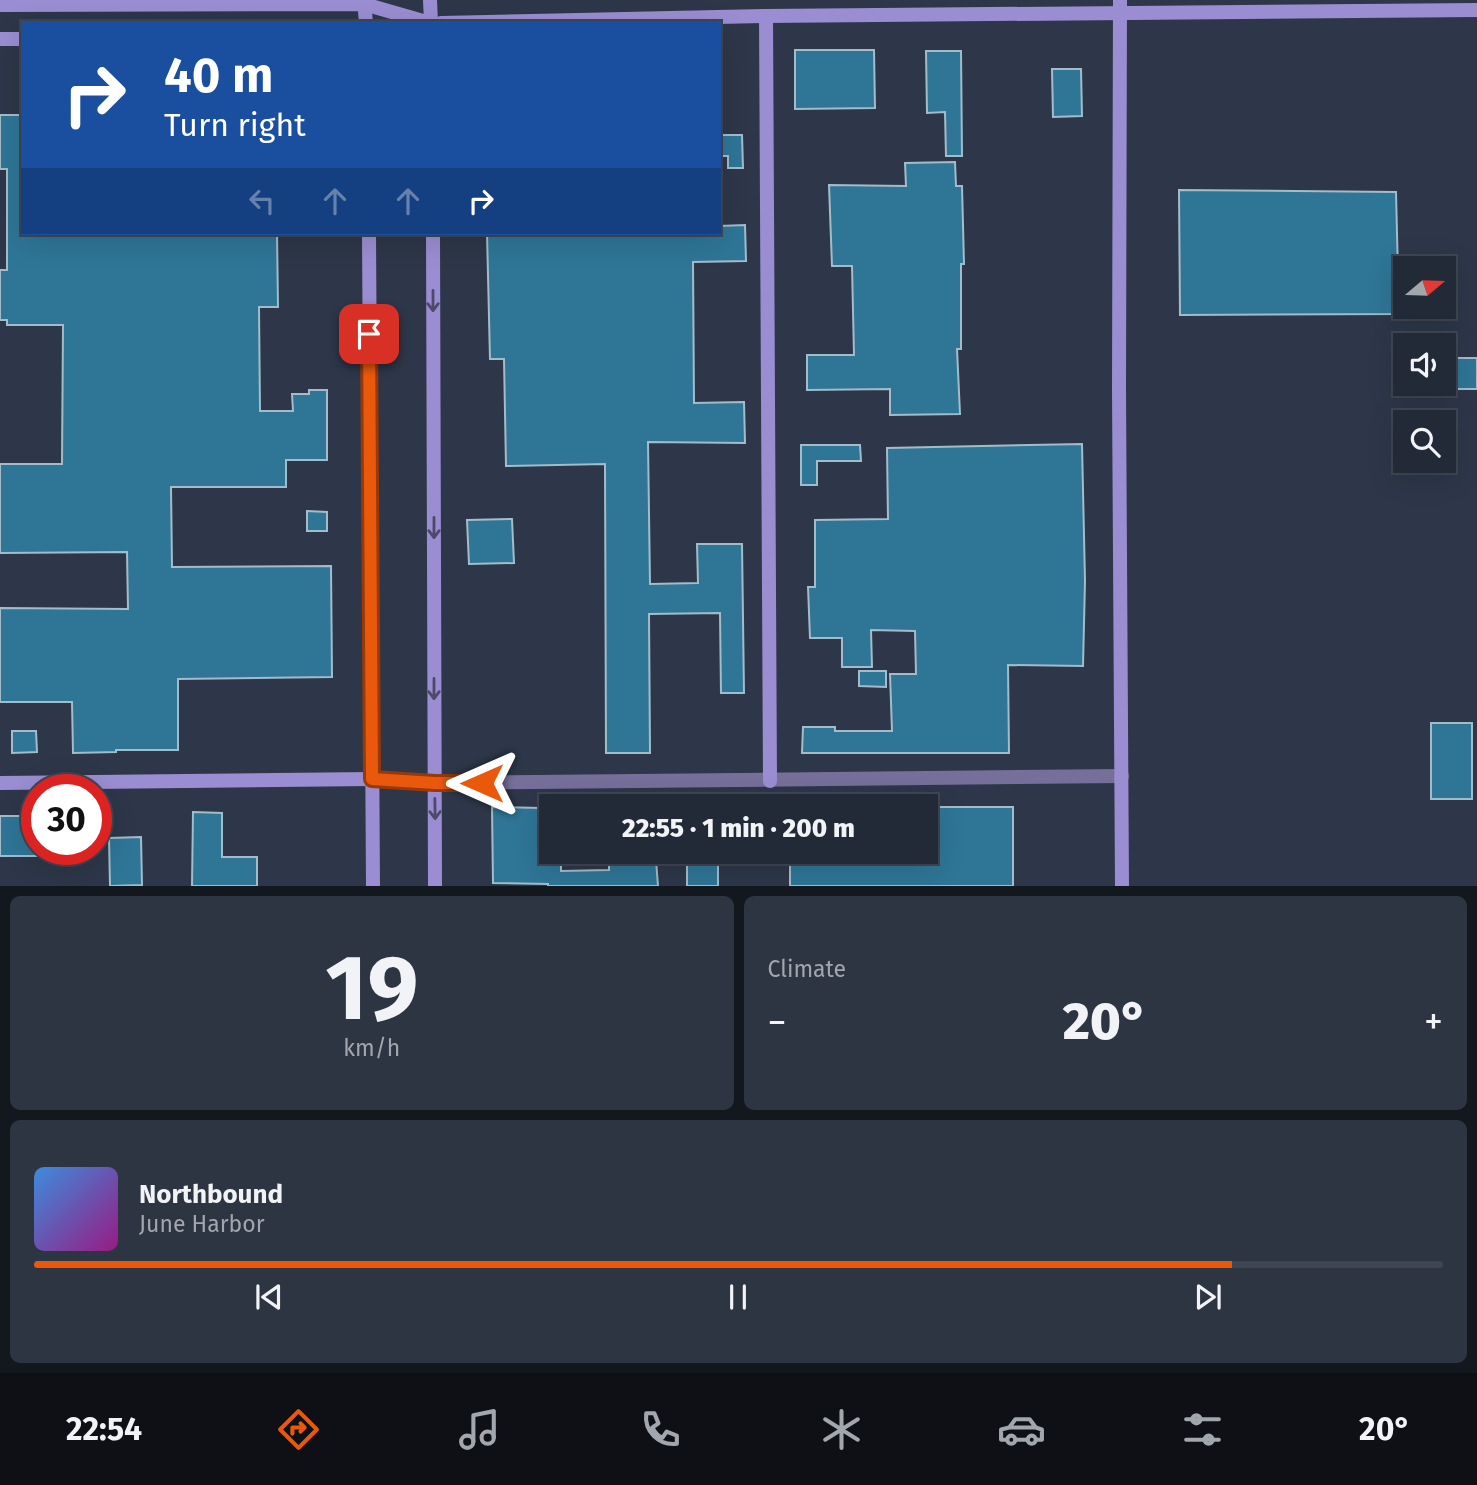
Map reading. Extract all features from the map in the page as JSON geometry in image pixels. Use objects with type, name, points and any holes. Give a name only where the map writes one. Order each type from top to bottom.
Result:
[{"type":"street","points":[[430,0],[430,21]]},
{"type":"street","points":[[364,2],[366,21]]},
{"type":"street","points":[[0,5],[364,2],[424,21]]},
{"type":"street","points":[[534,21],[1120,7],[1477,10]]},
{"type":"street","points":[[1120,7],[1122,886]]},
{"type":"street","points":[[766,16],[770,782]]},
{"type":"street","points":[[0,39],[21,39]]},
{"type":"street","points":[[369,235],[373,886]]},
{"type":"street","points":[[433,235],[435,886]]},
{"type":"street","points":[[0,783],[372,779],[435,783],[770,782],[1122,776]]},
{"type":"building","points":[[795,50],[874,50],[875,108],[795,109]]},
{"type":"building","points":[[926,51],[961,51],[962,156],[946,156],[945,112],[927,113]]},
{"type":"building","points":[[1052,69],[1081,69],[1082,116],[1053,117]]},
{"type":"building","points":[[0,115],[21,115],[21,235],[277,235],[278,307],[259,307],[260,411],[293,411],[292,394],[327,390],[327,460],[286,460],[286,487],[171,487],[172,567],[331,566],[332,677],[178,679],[178,750],[73,753],[72,702],[0,702],[0,608],[128,609],[127,552],[0,553],[0,464],[62,464],[63,325],[7,325],[7,320],[0,320],[0,270],[7,270],[7,169],[0,169]]},
{"type":"building","points":[[721,135],[742,135],[743,168],[728,168],[728,156],[721,156]]},
{"type":"building","points":[[955,162],[956,186],[962,186],[964,264],[961,264],[961,349],[957,349],[960,414],[890,415],[890,389],[807,390],[807,355],[854,355],[852,266],[832,266],[829,185],[906,186],[905,163]]},
{"type":"building","points":[[1179,190],[1396,192],[1398,256],[1393,256],[1393,314],[1180,315]]},
{"type":"building","points":[[745,225],[746,261],[693,262],[694,403],[744,402],[745,443],[648,442],[650,584],[698,583],[697,544],[742,544],[744,693],[721,693],[720,613],[649,614],[650,753],[606,753],[605,464],[506,466],[504,359],[490,359],[487,235],[721,235],[721,226]]},
{"type":"building","points":[[1456,358],[1477,358],[1477,389],[1456,389]]},
{"type":"building","points":[[1082,444],[1085,581],[1083,666],[1008,665],[1009,753],[802,753],[803,727],[835,727],[835,731],[892,731],[890,674],[916,674],[915,631],[871,630],[872,667],[842,667],[842,638],[810,638],[808,587],[815,587],[815,520],[888,519],[887,448]]},
{"type":"building","points":[[801,445],[860,445],[861,461],[817,461],[817,485],[801,485]]},
{"type":"building","points":[[307,511],[327,512],[327,531],[307,531]]},
{"type":"building","points":[[512,519],[514,563],[469,564],[467,520]]},
{"type":"building","points":[[859,671],[886,671],[886,687],[859,686]]},
{"type":"building","points":[[1431,723],[1472,723],[1472,799],[1431,799]]},
{"type":"building","points":[[12,731],[36,731],[37,752],[12,753]]},
{"type":"building","points":[[492,807],[539,808],[539,864],[561,864],[561,871],[609,870],[609,864],[656,864],[658,886],[548,886],[493,883]]},
{"type":"building","points":[[938,807],[1013,807],[1013,886],[790,886],[790,864],[938,864]]},
{"type":"building","points":[[193,812],[222,813],[222,857],[257,857],[257,886],[192,886]]},
{"type":"building","points":[[0,816],[21,816],[21,856],[0,856]]},
{"type":"building","points":[[141,837],[142,885],[110,886],[112,838]]},
{"type":"building","points":[[687,864],[718,864],[718,886],[687,886]]},
{"type":"route","points":[[369,334],[372,779],[482,783]]}]
